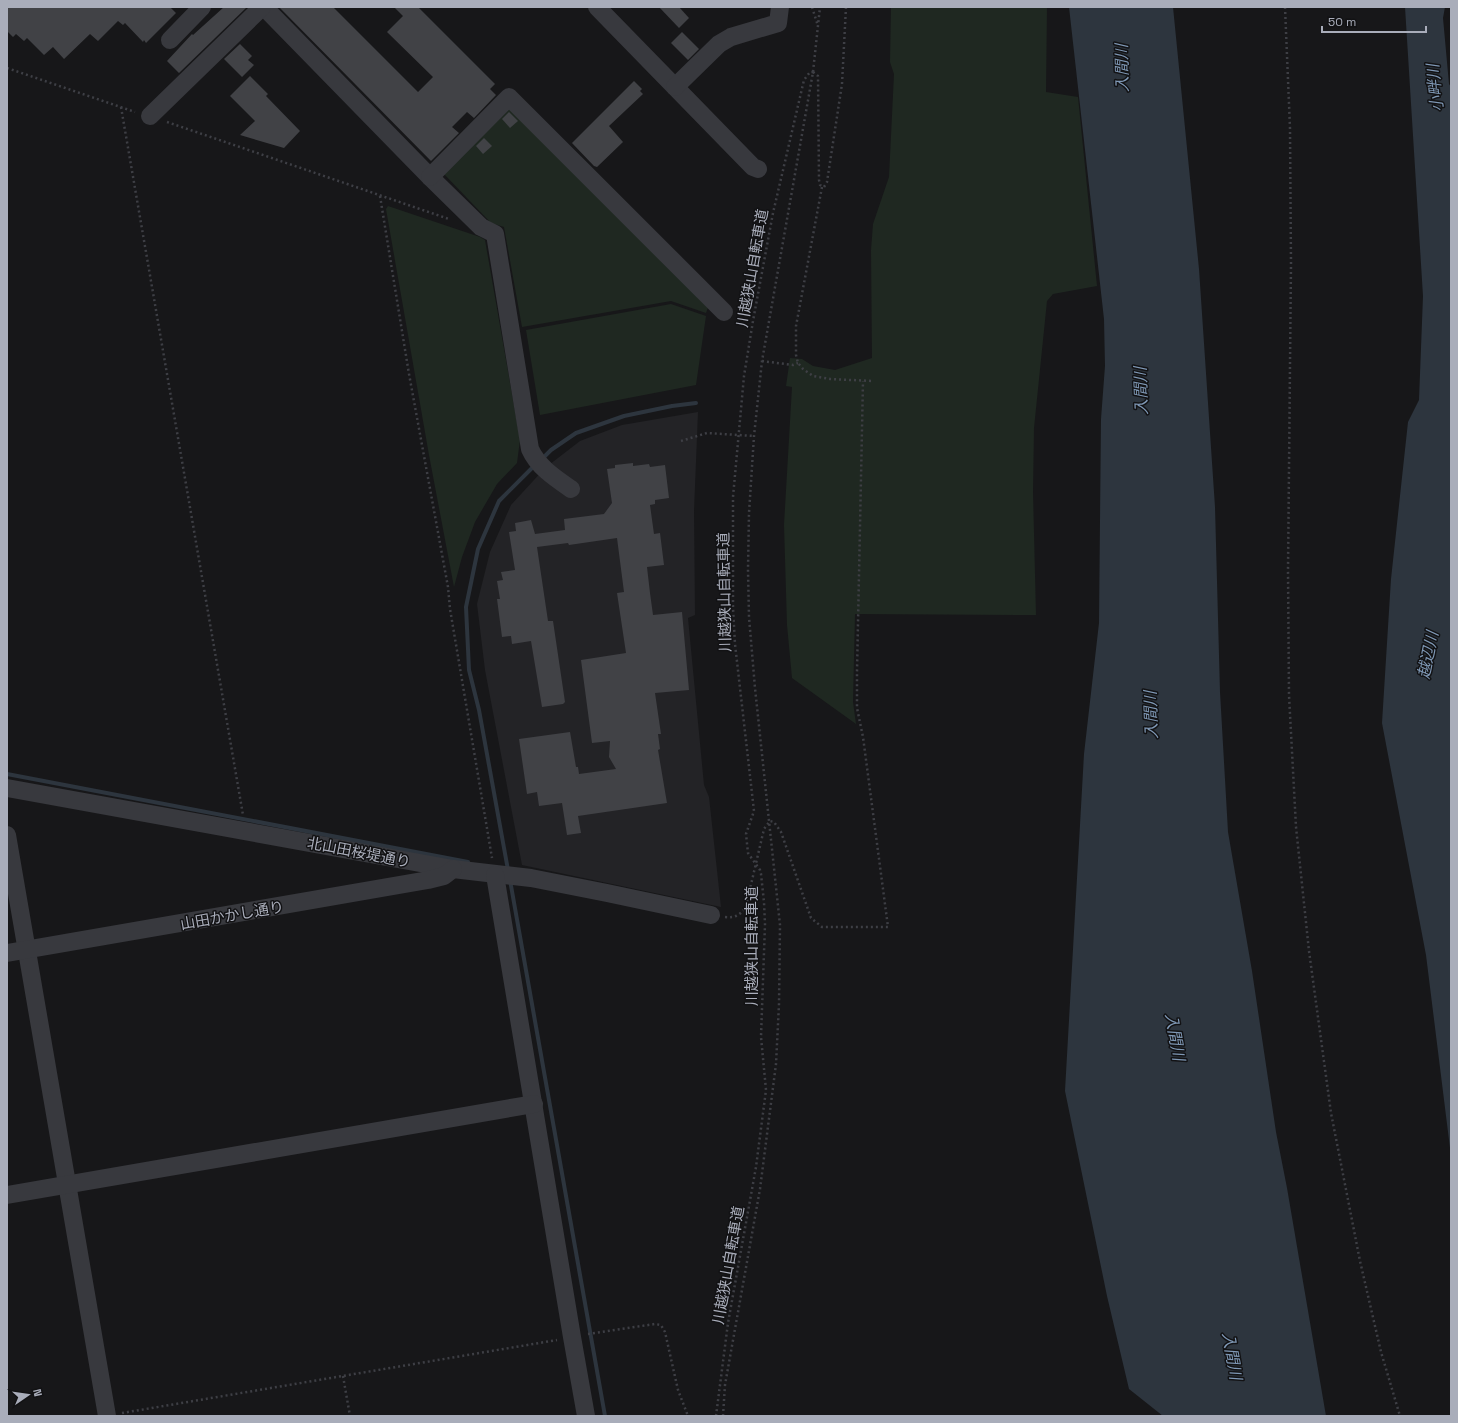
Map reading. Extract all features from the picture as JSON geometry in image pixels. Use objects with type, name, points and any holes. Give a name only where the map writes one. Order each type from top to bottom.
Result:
[{"type":"street","points":[[170,40],[202,7]]},
{"type":"street","points":[[150,116],[263,7],[481,227],[495,234],[535,456],[550,474],[571,489]]},
{"type":"street","points":[[597,7],[753,167],[758,169]]},
{"type":"street","points":[[675,87],[719,44],[731,37],[778,24],[780,7]]},
{"type":"street","points":[[430,177],[509,97],[724,312]]},
{"type":"street","name":"北山田桜堤通り","points":[[7,788],[453,869],[531,878],[711,915]]},
{"type":"street","points":[[7,835],[107,1416]]},
{"type":"street","name":"山田かかし通り","points":[[7,953],[428,880],[444,876],[453,869]]},
{"type":"street","points":[[495,875],[534,1104],[577,1336],[586,1416]]},
{"type":"street","points":[[7,1195],[534,1104]]},
{"type":"path","points":[[812,7],[818,29]]},
{"type":"path","points":[[723,1416],[725,1384],[760,1189],[776,1064],[779,1004],[780,925],[755,688],[750,618],[748,570],[749,513],[754,436],[762,361],[813,72],[820,7]]},
{"type":"path","points":[[822,187],[824,187],[827,182],[842,84],[846,7]]},
{"type":"path","points":[[1285,7],[1290,128],[1291,264],[1288,570],[1289,695],[1296,827],[1309,951],[1331,1113],[1360,1261],[1381,1352],[1400,1416]]},
{"type":"path","points":[[7,68],[450,219]]},
{"type":"path","name":"川越狭山自転車道","points":[[716,1416],[728,1324],[756,1167],[766,1090],[762,1037],[765,924],[764,902],[761,874],[748,853],[746,834],[754,811],[739,690],[735,644],[733,608],[733,497],[744,376],[773,213],[804,80],[810,72],[813,72]]},
{"type":"path","points":[[813,72],[818,76],[819,180],[822,187],[796,326],[795,346],[798,363],[812,376],[830,379],[873,381]]},
{"type":"path","points":[[121,107],[243,814],[240,830]]},
{"type":"path","points":[[380,196],[409,374],[448,587],[450,609],[495,875]]},
{"type":"path","points":[[762,361],[793,365],[798,363]]},
{"type":"path","points":[[770,821],[774,822],[781,832],[811,918],[822,927],[888,928],[863,737],[857,708],[856,672],[863,381]]},
{"type":"path","points":[[681,441],[707,433],[754,436]]},
{"type":"path","points":[[711,915],[731,918],[738,916],[746,906],[764,829],[770,821]]},
{"type":"path","points":[[107,1416],[599,1332],[655,1324],[660,1325],[664,1332],[678,1390],[688,1416]]},
{"type":"path","points":[[343,1376],[350,1416]]},
{"type":"shaded area","points":[[891,7],[1047,7],[1046,92],[1078,97],[1097,286],[1053,294],[1047,301],[1034,428],[1033,492],[1036,615],[855,614],[853,702],[856,724],[792,678],[787,625],[784,525],[792,387],[786,386],[790,358],[802,359],[813,366],[835,370],[872,358],[871,250],[873,224],[889,177],[894,74],[890,62]]},
{"type":"shaded area","points":[[507,107],[709,305],[706,313],[671,301],[522,327],[504,227],[491,223],[444,174]]},
{"type":"shaded area","points":[[388,206],[485,240],[520,440],[517,463],[497,484],[475,522],[462,557],[454,587],[429,455],[386,209]]},
{"type":"shaded area","points":[[671,304],[706,316],[696,385],[540,415],[526,330]]},
{"type":"shaded area","points":[[698,412],[694,511],[695,615],[688,618],[704,785],[709,797],[721,907],[522,865],[485,670],[477,604],[490,552],[511,505],[545,468],[580,441],[622,425]]},
{"type":"water","name":"入間川","points":[[1069,7],[1173,7],[1199,269],[1215,507],[1220,692],[1228,832],[1252,971],[1276,1132],[1326,1416],[1163,1416],[1129,1389],[1107,1296],[1065,1091],[1084,754],[1099,623],[1101,419],[1105,366],[1104,319]]},
{"type":"water","points":[[1405,7],[1445,7],[1443,18],[1449,84],[1451,87],[1451,1156],[1426,955],[1382,723],[1391,579],[1408,422],[1419,400],[1423,296]]},
{"type":"building","points":[[7,7],[170,7],[176,13],[146,43],[144,40],[143,42],[125,23],[123,25],[118,21],[98,41],[90,34],[64,59],[53,47],[44,55],[27,38],[24,41],[16,34],[13,37],[7,31]]},
{"type":"building","points":[[224,7],[247,7],[179,73],[167,61],[192,34],[193,35]]},
{"type":"building","points":[[279,7],[333,7],[418,92],[433,77],[387,32],[403,16],[394,7],[418,7],[495,84],[490,89],[496,95],[474,118],[467,112],[452,127],[459,133],[431,161]]},
{"type":"building","points":[[659,7],[679,7],[689,18],[679,28]]},
{"type":"building","points":[[682,32],[699,49],[688,60],[671,43]]},
{"type":"building","points":[[240,44],[252,56],[248,60],[254,65],[242,77],[224,59]]},
{"type":"building","points":[[250,76],[268,94],[266,96],[300,131],[284,148],[240,135],[255,121],[230,96]]},
{"type":"building","points":[[634,81],[642,89],[640,91],[643,94],[609,126],[623,142],[597,167],[594,166],[572,143]]},
{"type":"building","points":[[509,112],[518,121],[510,128],[502,119]]},
{"type":"building","points":[[484,138],[492,146],[483,154],[476,146]]},
{"type":"building","points":[[633,463],[633,466],[649,464],[650,467],[665,465],[669,498],[655,500],[655,504],[650,505],[654,534],[660,533],[664,565],[647,567],[653,615],[682,612],[689,690],[655,693],[661,734],[658,734],[660,749],[658,750],[667,803],[578,816],[581,833],[567,835],[562,803],[539,806],[537,792],[527,794],[519,739],[570,732],[576,767],[578,767],[579,774],[616,769],[609,757],[610,741],[592,743],[581,660],[626,653],[617,593],[624,592],[617,538],[569,545],[568,543],[537,547],[548,621],[553,621],[565,702],[563,704],[542,707],[531,641],[512,644],[511,636],[502,637],[497,599],[500,599],[497,581],[503,580],[501,572],[515,570],[509,532],[516,531],[515,523],[531,520],[535,534],[565,530],[564,519],[604,514],[612,503],[607,469],[615,468],[615,465]]},
{"type":"waterway","points":[[542,459],[551,450],[576,433],[624,416],[672,406],[696,403]]},
{"type":"waterway","points":[[508,870],[479,710],[469,670],[466,607],[478,549],[499,501],[535,465]]},
{"type":"waterway","points":[[7,774],[468,862]]},
{"type":"waterway","points":[[510,880],[605,1416]]},
{"type":"water label","name":"小畔川","points":[[1435,88]]},
{"type":"water label","name":"越辺川","points":[[1428,655]]}]
